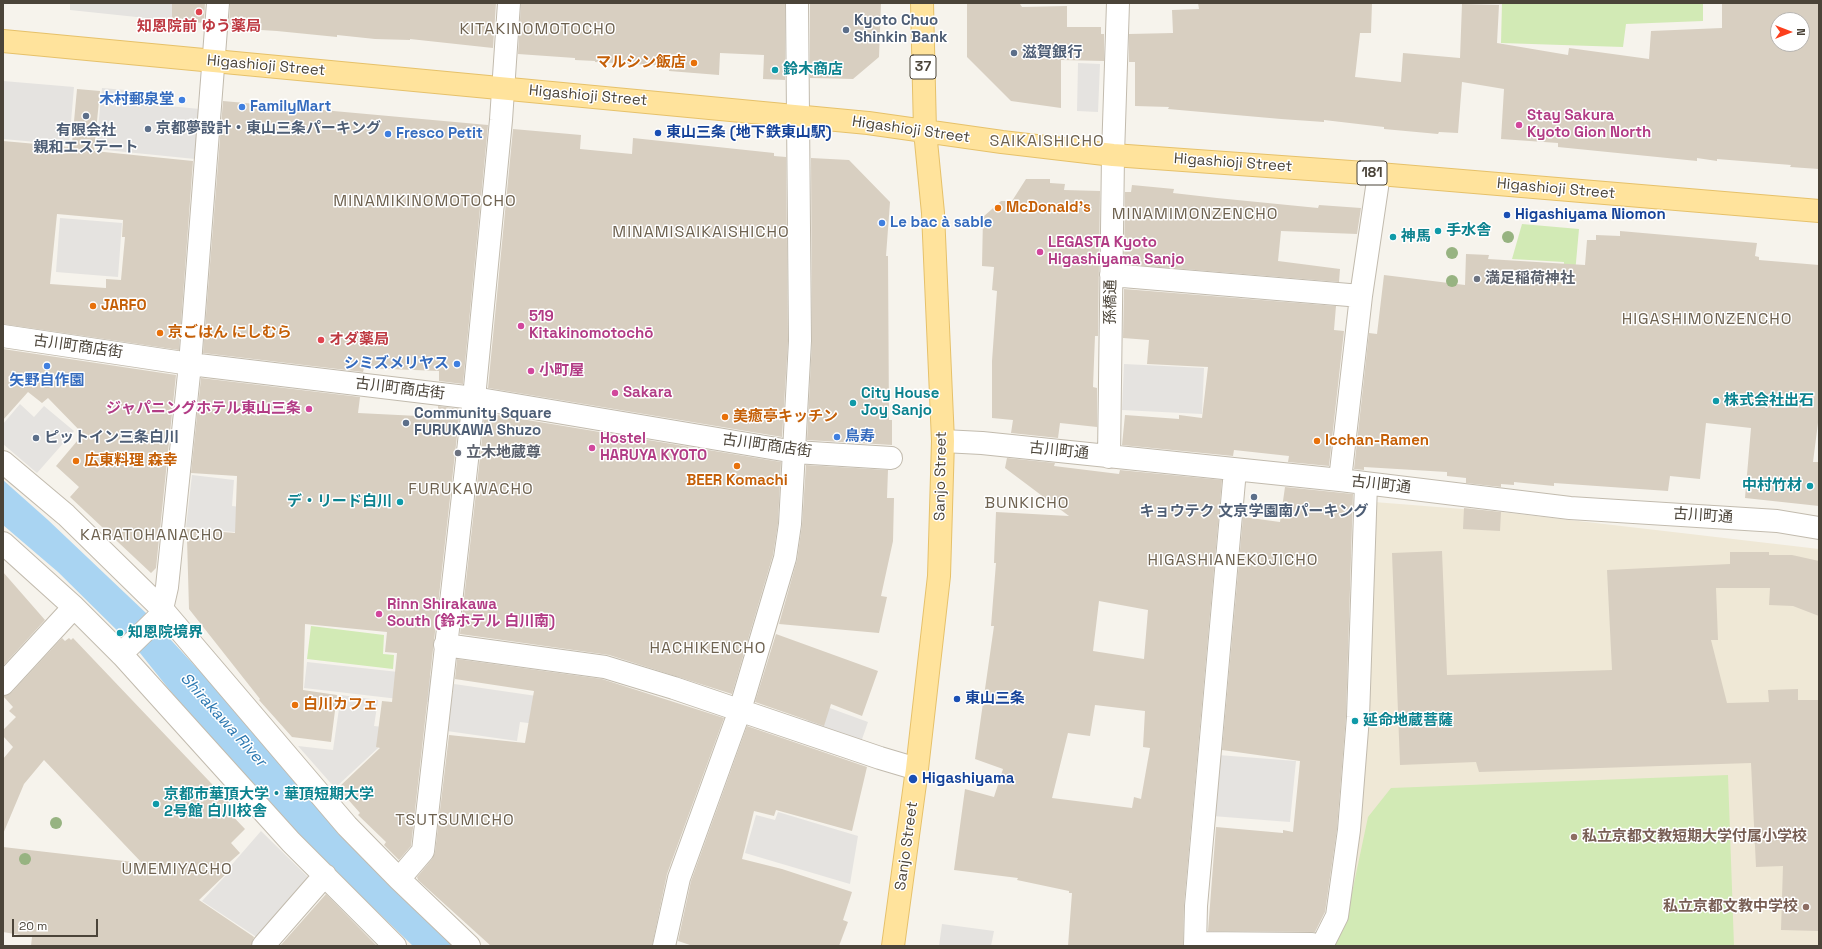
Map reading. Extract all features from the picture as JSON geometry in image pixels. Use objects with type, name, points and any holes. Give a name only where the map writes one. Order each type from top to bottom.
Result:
[{"type":"main road","name":"Sanjo Street","points":[[893,946],[917,769],[939,576],[943,441],[933,213],[925,131],[922,3]]},
{"type":"main road","name":"Higashioji Street","points":[[3,41],[871,123],[1113,155],[1379,174],[1819,211]]},
{"type":"street","points":[[125,649],[160,613],[167,587],[190,364],[218,3]]},
{"type":"street","points":[[399,879],[423,851],[474,398],[503,88],[509,3]]},
{"type":"street","points":[[664,946],[680,878],[740,710],[785,558],[790,524],[800,341],[797,3]]},
{"type":"street","name":"孫橋通","points":[[1109,457],[1113,155],[1118,3]]},
{"type":"street","points":[[1340,480],[1360,296],[1379,174]]},
{"type":"street","points":[[1111,275],[1360,296]]},
{"type":"street","name":"古川町商店街","points":[[3,336],[190,364],[474,398],[795,452],[891,458]]},
{"type":"street","name":"古川町通","points":[[943,441],[982,443],[1340,480],[1570,508],[1777,521],[1819,528]]},
{"type":"street","points":[[3,462],[66,515],[232,690],[322,798],[399,879],[469,946]]},
{"type":"street","points":[[1235,470],[1196,906],[1195,944],[1312,944],[1317,946]]},
{"type":"street","points":[[1322,946],[1337,916],[1349,830],[1358,717],[1366,484]]},
{"type":"street","points":[[3,543],[74,608],[125,649],[291,842],[395,946]]},
{"type":"street","points":[[3,684],[74,608]]},
{"type":"street","points":[[446,645],[605,667],[917,769]]},
{"type":"street","points":[[263,946],[325,875]]},
{"type":"shaded area","points":[[70,3],[186,3],[184,22],[70,10]]},
{"type":"shaded area","points":[[1078,63],[1100,64],[1098,112],[1077,111]]},
{"type":"shaded area","points":[[3,81],[74,87],[69,145],[3,139]]},
{"type":"shaded area","name":"京都夢設計・東山三条パーキング","points":[[102,88],[149,92],[148,104],[200,109],[195,159],[96,149]]},
{"type":"shaded area","points":[[60,218],[122,223],[118,277],[56,272]]},
{"type":"shaded area","points":[[1124,364],[1204,368],[1202,414],[1122,410]]},
{"type":"shaded area","name":"ピットイン三条白川","points":[[20,404],[34,417],[44,406],[74,431],[37,473],[3,444],[3,424]]},
{"type":"shaded area","points":[[192,475],[234,480],[232,506],[312,514],[310,540],[186,527]]},
{"type":"shaded area","points":[[1374,502],[1501,512],[1819,549],[1819,946],[1327,946]]},
{"type":"shaded area","points":[[307,662],[435,676],[433,703],[304,688]]},
{"type":"shaded area","points":[[454,684],[557,699],[553,726],[520,722],[517,741],[447,731]]},
{"type":"shaded area","points":[[341,695],[378,700],[374,726],[383,727],[378,748],[335,788],[298,746],[333,750]]},
{"type":"shaded area","points":[[805,699],[868,722],[860,745],[806,725],[810,713]]},
{"type":"shaded area","points":[[1218,755],[1296,761],[1290,822],[1212,816]]},
{"type":"shaded area","points":[[778,812],[858,836],[850,884],[745,853],[756,815],[775,820]]},
{"type":"shaded area","points":[[261,831],[310,879],[258,938],[202,901],[230,871],[228,869]]},
{"type":"shaded area","points":[[942,924],[994,931],[991,946],[939,946]]},
{"type":"green space","points":[[1502,3],[1703,3],[1703,21],[1626,24],[1623,47],[1501,43]]},
{"type":"green space","points":[[1522,224],[1579,229],[1569,340],[1563,285],[1564,262],[1512,259]]},
{"type":"green space","points":[[311,626],[384,635],[383,654],[394,655],[393,669],[307,659]]},
{"type":"green space","points":[[1728,775],[1734,946],[1334,946],[1346,921],[1368,817],[1391,788]]},
{"type":"water","name":"Shirakawa River","points":[[3,480],[48,520],[146,613],[454,946],[413,946],[317,854],[252,784],[172,693],[140,653],[58,572],[3,525]]},
{"type":"building","points":[[172,3],[205,3],[204,23],[172,20]]},
{"type":"building","points":[[230,3],[496,3],[493,48],[410,39],[375,39],[337,35],[337,37],[229,28]]},
{"type":"building","points":[[521,3],[785,3],[785,80],[763,79],[764,55],[720,53],[719,75],[669,71],[669,66],[595,62],[575,60],[575,58],[518,54]]},
{"type":"building","name":"Kyoto Chuo Shinkin Bank","points":[[810,3],[881,3],[879,57],[853,79],[810,78]]},
{"type":"building","points":[[1198,3],[1372,3],[1371,33],[1360,33],[1355,77],[1401,82],[1403,53],[1460,58],[1462,4],[1499,5],[1497,43],[1568,55],[1569,48],[1649,59],[1651,31],[1722,28],[1722,3],[1819,3],[1819,169],[1790,167],[1791,165],[1717,159],[1717,161],[1697,158],[1697,161],[1558,147],[1558,143],[1501,139],[1504,89],[1462,82],[1458,133],[1439,132],[1438,134],[1384,129],[1384,127],[1324,120],[1324,122],[1281,119],[1168,109],[1169,107],[1135,106],[1135,62],[1129,62],[1129,34],[1173,33],[1172,10],[1199,9]]},
{"type":"building","name":"滋賀銀行","points":[[967,4],[1020,4],[1022,7],[1067,6],[1067,27],[1101,27],[1101,34],[1104,34],[1104,61],[1061,60],[1061,108],[1011,101],[967,57]]},
{"type":"building","points":[[77,89],[100,91],[94,151],[193,161],[179,350],[3,324],[3,141],[70,147],[70,142],[72,143]],"holes":[[[57,214],[123,220],[122,237],[125,237],[121,280],[106,279],[106,288],[50,284]]]},
{"type":"building","points":[[223,101],[488,125],[463,384],[439,381],[439,371],[364,368],[363,372],[203,353]]},
{"type":"building","points":[[513,129],[581,135],[580,149],[632,154],[633,138],[774,153],[774,156],[786,157],[788,341],[782,437],[488,388]]},
{"type":"building","points":[[811,158],[849,160],[890,202],[886,256],[888,256],[889,420],[892,420],[892,445],[807,440],[812,341]]},
{"type":"building","points":[[1026,179],[1050,179],[1050,183],[1065,184],[1064,190],[1100,191],[1098,336],[1095,336],[1093,387],[1097,388],[1097,427],[1060,423],[1058,438],[1011,433],[1013,420],[992,418],[992,361],[997,291],[992,290],[994,267],[982,266],[983,217],[1001,201],[1012,201]]},
{"type":"building","points":[[1132,185],[1174,189],[1173,193],[1217,198],[1318,208],[1319,205],[1361,208],[1357,234],[1281,231],[1278,261],[1340,269],[1339,282],[1124,264],[1125,192],[1131,192]]},
{"type":"building","points":[[1620,231],[1757,243],[1755,256],[1759,257],[1759,260],[1819,265],[1819,415],[1813,462],[1819,462],[1819,506],[1745,498],[1751,428],[1706,423],[1700,479],[1670,476],[1668,491],[1554,483],[1554,486],[1514,482],[1514,485],[1501,484],[1501,487],[1466,483],[1466,478],[1447,476],[1447,472],[1364,467],[1364,470],[1354,469],[1369,333],[1377,334],[1384,275],[1465,285],[1466,254],[1489,255],[1488,259],[1585,265],[1587,240],[1596,240],[1596,235],[1620,236]]},
{"type":"building","points":[[1124,289],[1336,306],[1334,330],[1344,331],[1329,466],[1288,462],[1289,456],[1234,450],[1233,456],[1122,445],[1125,415],[1179,419],[1179,415],[1202,418],[1208,367],[1147,364],[1149,340],[1123,338]]},
{"type":"building","points":[[3,349],[176,375],[156,568],[151,573],[70,497],[79,487],[56,466],[83,434],[48,398],[42,403],[28,392],[3,420]]},
{"type":"building","points":[[201,378],[360,397],[358,413],[438,417],[438,406],[460,409],[411,846],[399,860],[384,845],[386,842],[358,815],[360,813],[338,788],[380,748],[376,747],[382,701],[392,702],[397,653],[385,652],[387,632],[305,624],[303,690],[337,695],[331,742],[292,737],[259,700],[260,699],[189,609],[187,538],[184,540],[186,529],[235,533],[237,476],[191,473]]},
{"type":"building","points":[[485,413],[781,462],[778,523],[773,555],[732,694],[609,655],[460,634]]},
{"type":"building","points":[[1007,458],[1055,463],[1054,466],[1119,474],[1120,470],[1222,480],[1184,905],[1183,946],[1068,946],[1072,893],[1069,893],[1069,891],[1017,880],[1018,878],[954,870],[965,789],[994,797],[1003,769],[975,759],[994,626],[991,626],[996,563],[994,563],[996,512],[1069,516],[1005,468]],"holes":[[[1099,601],[1148,610],[1144,659],[1093,651]],[[1095,705],[1145,711],[1143,747],[1150,748],[1141,799],[1134,797],[1132,808],[1052,798],[1068,733],[1090,736]]]},
{"type":"building","points":[[806,465],[888,470],[887,498],[894,498],[893,541],[881,596],[887,597],[879,633],[779,624],[797,560],[802,525]]},
{"type":"building","points":[[1285,487],[1353,494],[1346,716],[1337,829],[1325,912],[1315,932],[1208,931],[1216,827],[1283,833],[1283,830],[1293,832],[1300,761],[1222,750],[1243,517],[1280,522]]},
{"type":"building","points":[[1464,508],[1501,512],[1500,531],[1463,529]]},
{"type":"building","points":[[1442,551],[1447,675],[1612,670],[1607,570],[1730,564],[1730,552],[1769,552],[1769,555],[1792,555],[1819,561],[1819,616],[1793,606],[1769,605],[1770,588],[1716,588],[1718,640],[1711,640],[1727,703],[1769,702],[1768,690],[1798,689],[1798,700],[1819,700],[1819,931],[1781,930],[1783,866],[1756,867],[1751,763],[1479,772],[1476,762],[1400,765],[1392,553]]},
{"type":"building","points":[[3,572],[45,620],[3,666]]},
{"type":"building","points":[[776,634],[878,671],[862,716],[831,704],[824,726],[755,702]]},
{"type":"building","points":[[62,638],[65,641],[69,638],[71,640],[73,638],[229,802],[224,807],[245,829],[231,843],[240,853],[223,868],[228,872],[199,900],[254,937],[251,946],[31,946],[32,937],[3,932],[3,847],[142,863],[44,760],[24,784],[3,834],[3,759],[13,747],[3,736],[3,730],[16,717],[9,711],[13,707],[3,696],[12,692]]},
{"type":"building","points":[[457,659],[602,679],[724,718],[667,874],[652,946],[491,946],[418,880],[417,877],[432,859],[435,852],[449,735],[525,743],[534,691],[455,679]]},
{"type":"building","points":[[747,726],[867,767],[852,831],[776,810],[774,816],[754,811],[742,859],[782,869],[852,892],[843,920],[848,922],[839,946],[693,946],[678,941],[691,881]]},
{"type":"building","points":[[326,894],[377,946],[280,946]]},
{"type":"place","name":"知恩院前 ゆう薬局","points":[[199,12]]},
{"type":"place","name":"Kyoto Chuo Shinkin Bank","points":[[846,30]]},
{"type":"place","name":"滋賀銀行","points":[[1014,53]]},
{"type":"place","name":"マルシン飯店","points":[[694,63]]},
{"type":"place","name":"鈴木商店","points":[[775,70]]},
{"type":"place","name":"木村郵泉堂","points":[[182,100]]},
{"type":"place","name":"FamilyMart","points":[[242,107]]},
{"type":"place","name":"有限会社 親和エステート","points":[[86,116]]},
{"type":"place","name":"Stay Sakura Kyoto Gion North","points":[[1519,125]]},
{"type":"place","name":"京都夢設計・東山三条パーキング","points":[[148,129]]},
{"type":"place","name":"東山三条 (地下鉄東山駅)","points":[[658,133]]},
{"type":"place","name":"Fresco Petit","points":[[388,134]]},
{"type":"place","name":"McDonald's","points":[[998,208]]},
{"type":"place","name":"Higashiyama Niomon","points":[[1507,215]]},
{"type":"place","name":"Le bac à sable","points":[[882,223]]},
{"type":"place","name":"手水舎","points":[[1438,231]]},
{"type":"place","name":"神馬","points":[[1393,237]]},
{"type":"place","name":"LEGASTA Kyoto Higashiyama Sanjo","points":[[1040,252]]},
{"type":"place","name":"満足稲荷神社","points":[[1477,279]]},
{"type":"place","name":"JARFO","points":[[93,306]]},
{"type":"place","name":"519 Kitakinomotochō","points":[[521,326]]},
{"type":"place","name":"京ごはん にしむら","points":[[160,333]]},
{"type":"place","name":"オダ薬局","points":[[321,340]]},
{"type":"place","name":"シミズメリヤス","points":[[457,364]]},
{"type":"place","name":"矢野自作園","points":[[47,366]]},
{"type":"place","name":"小町屋","points":[[531,371]]},
{"type":"place","name":"Sakara","points":[[615,393]]},
{"type":"place","name":"株式会社出石","points":[[1716,401]]},
{"type":"place","name":"City House Joy Sanjo","points":[[853,403]]},
{"type":"place","name":"ジャパニングホテル東山三条","points":[[309,409]]},
{"type":"place","name":"美癒亭キッチン","points":[[725,417]]},
{"type":"place","name":"Community Square FURUKAWA Shuzo","points":[[406,423]]},
{"type":"place","name":"鳥寿","points":[[837,437]]},
{"type":"place","name":"ピットイン三条白川","points":[[36,438]]},
{"type":"place","name":"Icchan-Ramen","points":[[1317,441]]},
{"type":"place","name":"Hostel HARUYA KYOTO","points":[[592,448]]},
{"type":"place","name":"立木地蔵尊","points":[[458,453]]},
{"type":"place","name":"広東料理 森幸","points":[[76,461]]},
{"type":"place","name":"BEER Komachi","points":[[737,466]]},
{"type":"place","name":"中村竹材","points":[[1810,486]]},
{"type":"place","name":"キョウテク 文京学園南パーキング","points":[[1254,497]]},
{"type":"place","name":"デ・リード白川","points":[[400,502]]},
{"type":"place","name":"Rinn Shirakawa South (鈴ホテル 白川南)","points":[[379,614]]},
{"type":"place","name":"知恩院境界","points":[[120,633]]},
{"type":"place","name":"東山三条","points":[[957,699]]},
{"type":"place","name":"白川カフェ","points":[[295,705]]},
{"type":"place","name":"延命地蔵菩薩","points":[[1355,721]]},
{"type":"place","name":"Higashiyama","points":[[913,779]]},
{"type":"place","name":"京都市華頂大学・華頂短期大学 2号館 白川校舎","points":[[156,804]]},
{"type":"place","name":"私立京都文教短期大学付属小学校","points":[[1574,837]]},
{"type":"place","name":"私立京都文教中学校","points":[[1806,907]]},
{"type":"district","name":"KITAKINOMOTOCHO","points":[[538,30]]},
{"type":"district","name":"SAIKAISHICHO","points":[[1047,142]]},
{"type":"district","name":"MINAMIKINOMOTOCHO","points":[[425,202]]},
{"type":"district","name":"MINAMIMONZENCHO","points":[[1195,215]]},
{"type":"district","name":"MINAMISAIKAISHICHO","points":[[701,233]]},
{"type":"district","name":"HIGASHIMONZENCHO","points":[[1707,320]]},
{"type":"district","name":"FURUKAWACHO","points":[[471,490]]},
{"type":"district","name":"BUNKICHO","points":[[1027,504]]},
{"type":"district","name":"KARATOHANACHO","points":[[152,536]]},
{"type":"district","name":"HIGASHIANEKOJICHO","points":[[1233,561]]},
{"type":"district","name":"HACHIKENCHO","points":[[708,649]]},
{"type":"district","name":"TSUTSUMICHO","points":[[455,821]]},
{"type":"district","name":"UMEMIYACHO","points":[[177,870]]}]
